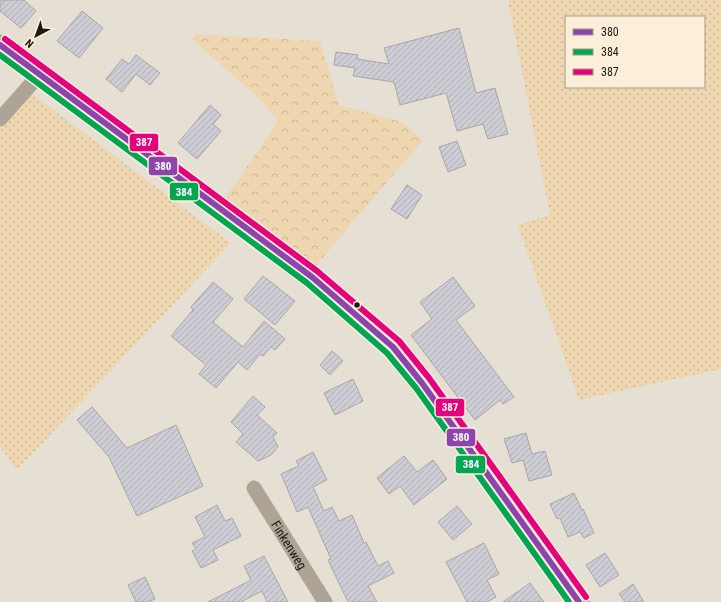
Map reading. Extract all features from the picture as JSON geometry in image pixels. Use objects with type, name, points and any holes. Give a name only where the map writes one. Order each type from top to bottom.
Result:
[{"type":"main road","points":[[0,45],[312,278],[393,347],[422,383],[578,602]]},
{"type":"street","points":[[0,119],[40,74]]},
{"type":"street","name":"Finkenweg","points":[[254,488],[325,602]]},
{"type":"green space","points":[[508,0],[721,0],[721,369],[579,400],[518,225],[550,215]]},
{"type":"green space","points":[[196,34],[320,41],[339,105],[402,122],[423,140],[314,268],[225,198],[278,121],[263,102],[192,39]]},
{"type":"green space","points":[[29,92],[231,243],[17,470],[0,447],[0,125]]},
{"type":"building","points":[[0,0],[24,0],[36,11],[21,28],[0,11]]},
{"type":"building","points":[[82,11],[103,28],[79,58],[57,41]]},
{"type":"building","points":[[459,28],[476,93],[495,88],[508,134],[488,139],[483,124],[457,131],[446,93],[400,105],[394,82],[353,76],[355,68],[334,65],[336,52],[358,55],[357,59],[389,64],[384,48]]},
{"type":"building","points":[[136,55],[160,73],[150,85],[136,74],[122,92],[106,79],[122,59],[129,64]]},
{"type":"building","points":[[210,105],[221,115],[213,124],[221,131],[197,159],[178,143]]},
{"type":"building","points":[[457,141],[466,165],[448,172],[439,147]]},
{"type":"building","points":[[407,185],[422,195],[407,219],[391,209]]},
{"type":"building","points":[[263,276],[295,301],[275,325],[244,299]]},
{"type":"building","points":[[453,277],[475,306],[456,320],[514,397],[503,404],[500,400],[475,420],[411,335],[432,319],[420,302]]},
{"type":"building","points":[[213,282],[233,299],[213,322],[243,347],[264,321],[285,339],[275,350],[271,347],[263,356],[260,354],[247,370],[238,362],[216,388],[199,374],[206,365],[171,336],[193,310],[191,307]]},
{"type":"building","points":[[332,351],[343,361],[330,375],[320,365]]},
{"type":"building","points":[[353,379],[363,401],[335,415],[324,393]]},
{"type":"building","points":[[253,396],[265,407],[257,415],[277,433],[273,437],[278,447],[271,455],[258,461],[236,442],[243,434],[231,422]]},
{"type":"building","points":[[92,407],[127,448],[176,425],[203,486],[137,516],[109,457],[77,420]]},
{"type":"building","points":[[526,433],[532,454],[545,451],[552,475],[529,481],[523,460],[512,463],[504,439]]},
{"type":"building","points":[[313,452],[327,480],[313,487],[324,511],[332,507],[339,521],[352,515],[364,543],[366,542],[378,566],[388,561],[394,573],[368,586],[377,602],[348,602],[328,560],[331,559],[308,507],[297,512],[281,474],[299,466],[296,461]]},
{"type":"building","points":[[404,456],[417,472],[433,460],[447,479],[414,505],[400,486],[389,494],[377,478]]},
{"type":"building","points":[[574,493],[594,533],[584,538],[580,532],[568,537],[560,518],[557,519],[550,504]]},
{"type":"building","points":[[217,505],[225,521],[232,518],[241,536],[213,550],[218,560],[201,568],[192,551],[196,549],[192,543],[205,537],[195,517]]},
{"type":"building","points":[[457,506],[472,524],[453,540],[438,522]]},
{"type":"building","points":[[484,543],[499,574],[487,580],[496,597],[487,602],[467,602],[446,562]]},
{"type":"building","points":[[605,553],[619,575],[600,587],[586,565]]},
{"type":"building","points":[[264,556],[288,602],[267,602],[262,591],[241,602],[208,602],[251,580],[244,566]]},
{"type":"building","points":[[145,577],[155,599],[148,602],[136,602],[128,585]]},
{"type":"building","points":[[530,583],[544,602],[503,602]]},
{"type":"building","points":[[633,584],[644,602],[625,602],[619,594]]},
{"type":"transit line","name":"387","points":[[5,39],[317,271],[399,341],[429,378],[586,597]]},
{"type":"transit line","name":"380","points":[[0,45],[312,277],[393,347],[422,383],[579,602]]},
{"type":"transit line","name":"384","points":[[0,55],[307,283],[387,353],[416,388],[569,602]]}]
